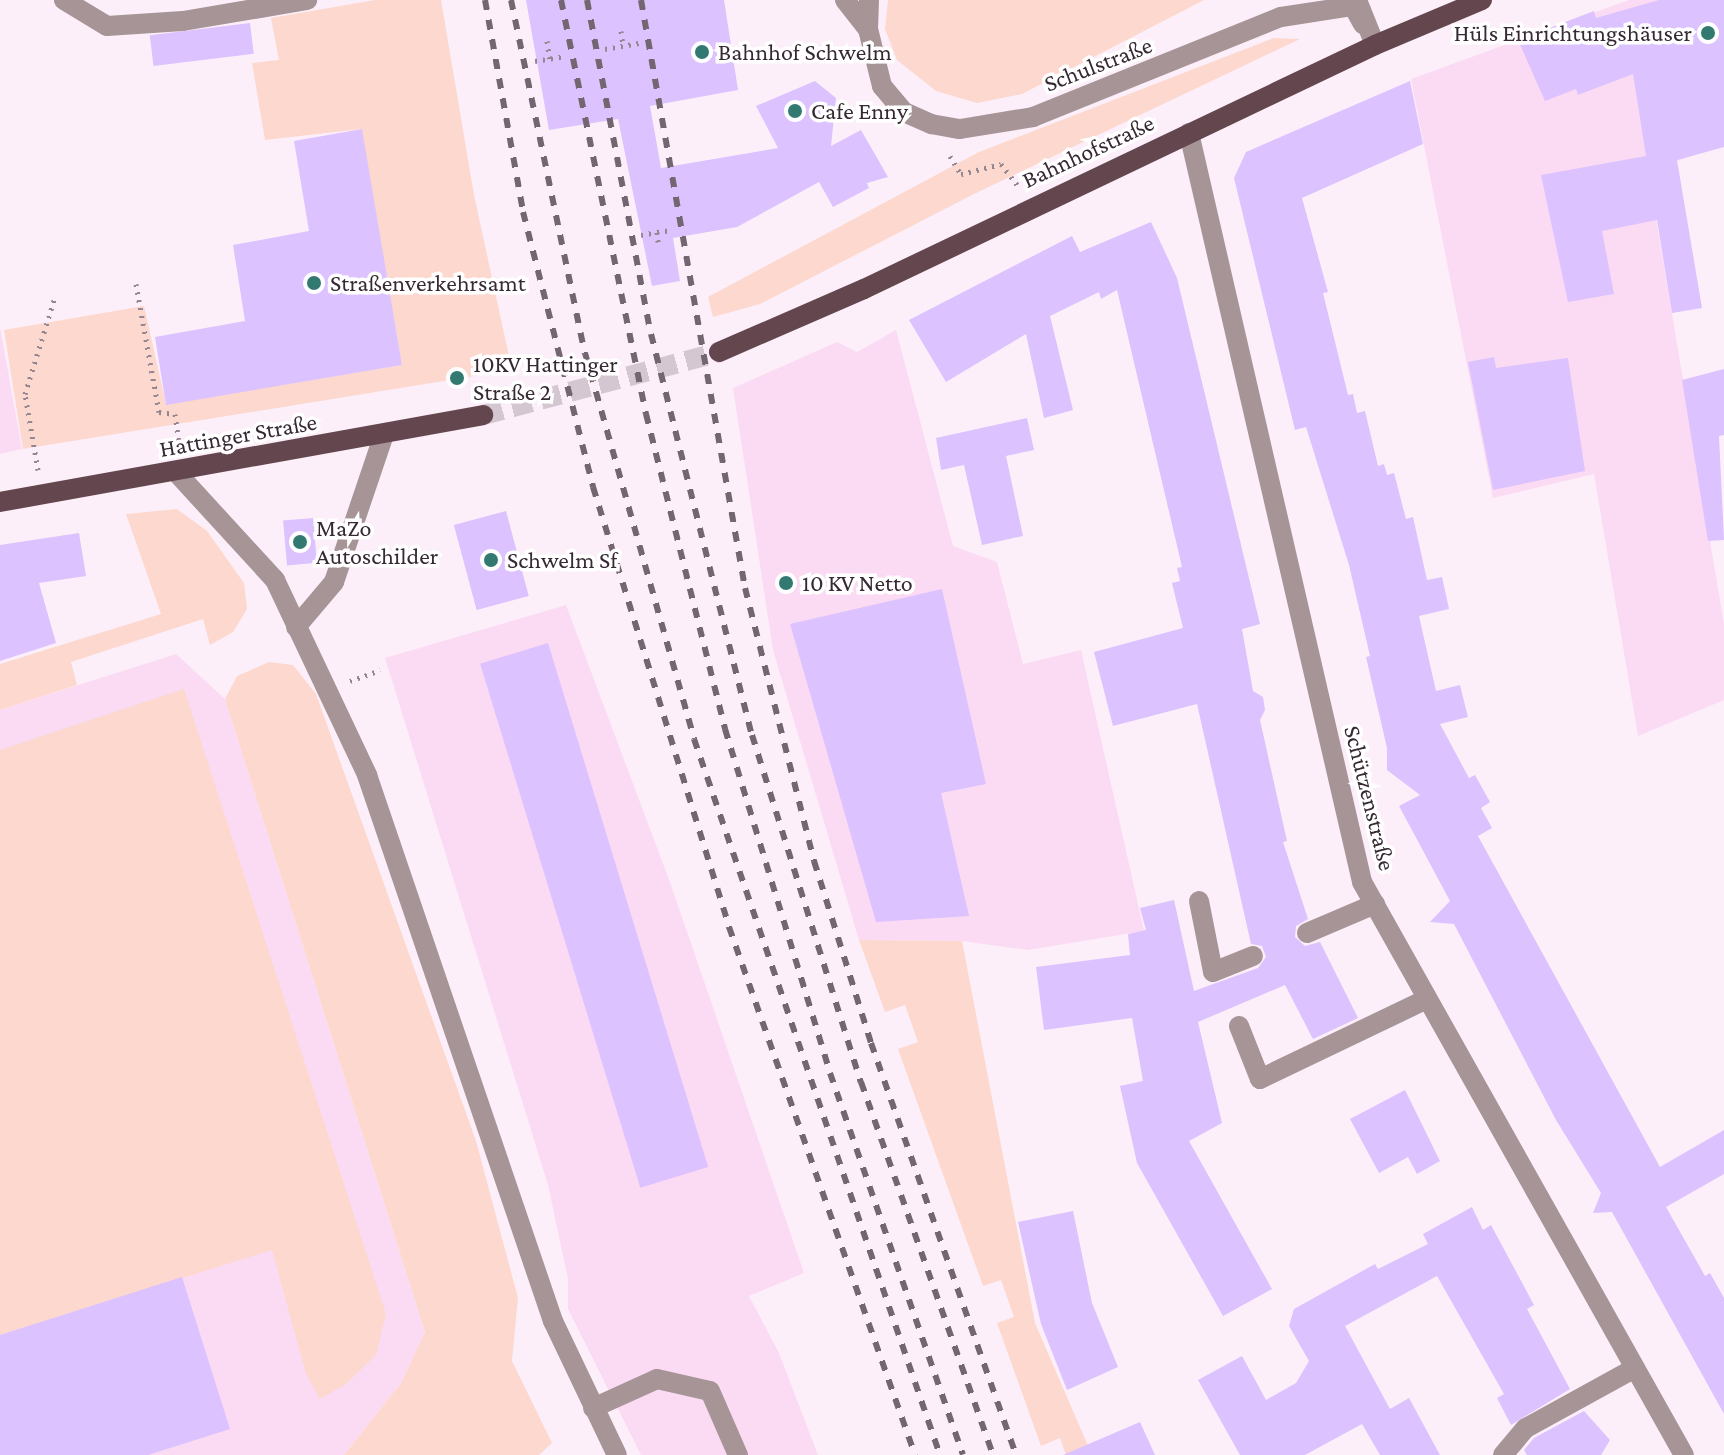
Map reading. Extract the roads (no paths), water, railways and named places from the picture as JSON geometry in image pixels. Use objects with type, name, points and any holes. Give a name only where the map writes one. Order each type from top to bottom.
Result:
[{"type":"main road","name":"Bahnhofstraße","points":[[719,352],[1375,45],[1482,0]]},
{"type":"main road","name":"Hattinger Straße","points":[[0,502],[383,437],[483,415]]},
{"type":"street","points":[[64,0],[107,26],[183,21],[307,0]]},
{"type":"street","points":[[845,0],[868,29]]},
{"type":"street","points":[[868,29],[869,0]]},
{"type":"street","points":[[1357,0],[1375,45]]},
{"type":"street","name":"Schulstraße","points":[[868,29],[882,86],[904,112],[931,124],[960,129],[1033,117],[1307,12],[1353,6],[1375,45]]},
{"type":"street","name":"Schützenstraße","points":[[1189,133],[1362,882],[1684,1455]]},
{"type":"street","points":[[296,627],[334,582],[383,437]]},
{"type":"street","points":[[176,472],[275,580],[367,775],[553,1321],[617,1455]]},
{"type":"street","points":[[1199,901],[1213,972],[1253,956]]},
{"type":"street","points":[[1307,933],[1375,904]]},
{"type":"street","points":[[1239,1026],[1260,1079],[1427,999]]},
{"type":"street","points":[[1503,1455],[1526,1428],[1635,1368]]},
{"type":"street","points":[[593,1408],[657,1379],[710,1391],[738,1455]]},
{"type":"tunnel","points":[[483,415],[719,352]]},
{"type":"railway","points":[[485,0],[523,212],[593,487],[729,927],[915,1455]]},
{"type":"railway","points":[[511,0],[585,353],[694,739],[940,1455]]},
{"type":"railway","points":[[561,0],[646,414],[725,729],[830,1073],[963,1455]]},
{"type":"railway","points":[[587,0],[651,334],[752,735],[861,1082],[993,1455]]},
{"type":"railway","points":[[641,0],[745,588],[814,861],[871,1043],[1016,1455]]},
{"type":"place","name":"Hüls Einrichtungshäuser","points":[[1708,33]]},
{"type":"place","name":"Bahnhof Schwelm","points":[[702,52]]},
{"type":"place","name":"Cafe Enny","points":[[795,111]]},
{"type":"place","name":"Straßenverkehrsamt","points":[[314,283]]},
{"type":"place","name":"10KV Hattinger Straße 2","points":[[457,378]]},
{"type":"place","name":"MaZo Autoschilder","points":[[300,542]]},
{"type":"place","name":"Schwelm Sf","points":[[491,560]]},
{"type":"place","name":"10 KV Netto","points":[[786,583]]}]
